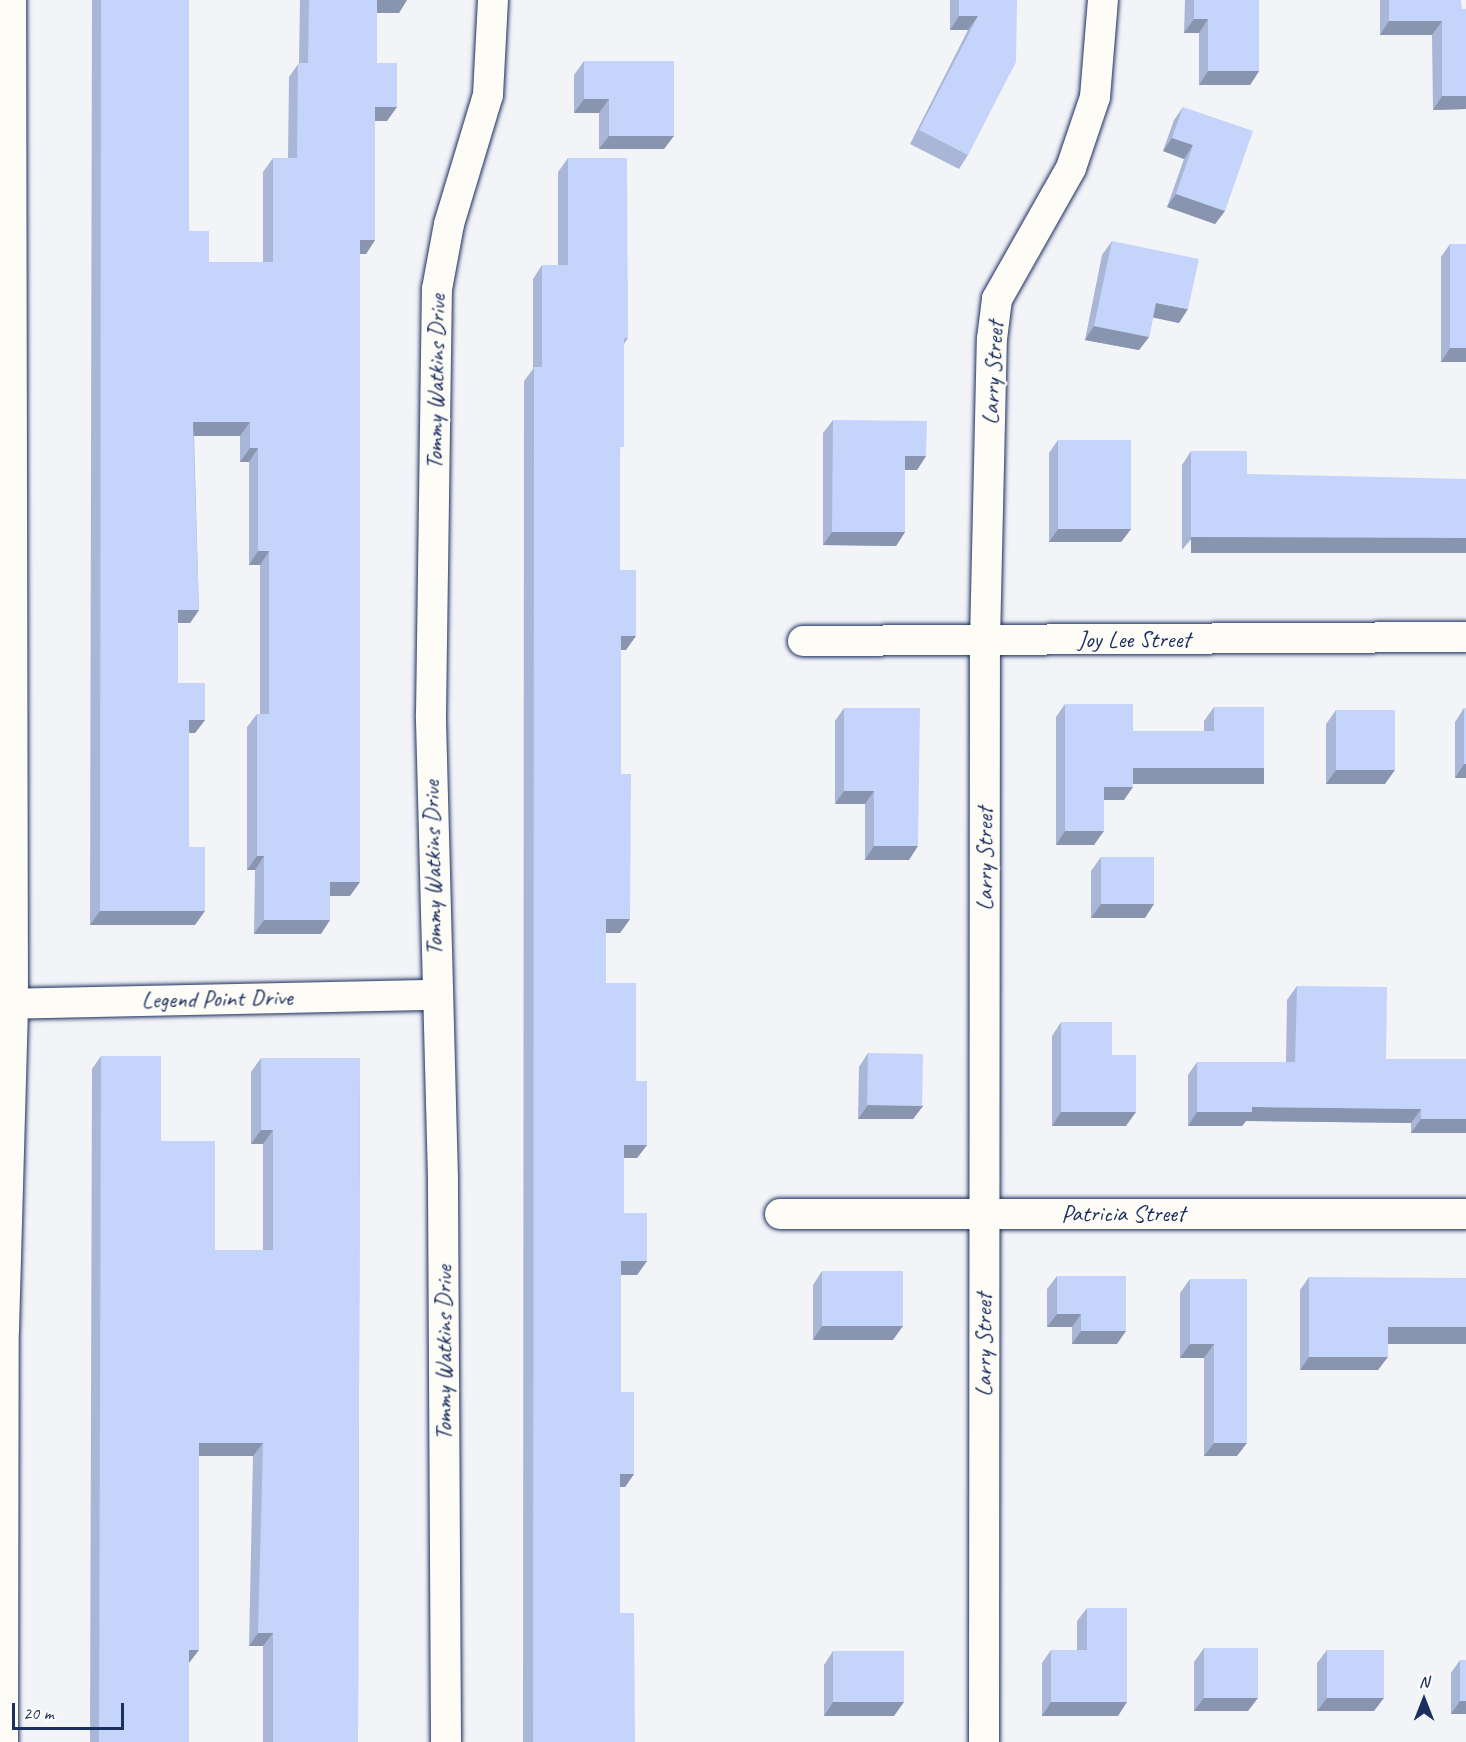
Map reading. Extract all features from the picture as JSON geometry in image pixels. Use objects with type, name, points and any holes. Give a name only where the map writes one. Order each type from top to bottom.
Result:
[{"type":"street","points":[[3,1742],[11,0]]},
{"type":"street","name":"Tommy Watkins Drive","points":[[446,1742],[443,1179],[434,995],[437,289],[449,224],[488,95],[494,0]]},
{"type":"street","name":"Larry Street","points":[[984,1742],[985,641],[997,299],[1071,168],[1095,97],[1103,0]]},
{"type":"street","name":"Joy Lee Street","points":[[803,641],[1466,637]]},
{"type":"street","name":"Legend Point Drive","points":[[7,1004],[434,995]]},
{"type":"street","name":"Patricia Street","points":[[780,1214],[1466,1214]]},
{"type":"building","points":[[101,0],[189,0],[189,231],[209,231],[209,262],[273,262],[273,158],[297,158],[298,63],[308,63],[309,0],[377,0],[377,63],[397,63],[397,107],[375,107],[375,240],[360,240],[360,882],[330,882],[330,920],[264,920],[264,856],[257,856],[257,714],[269,714],[269,551],[258,551],[258,448],[250,448],[250,422],[193,422],[199,610],[178,610],[178,683],[205,683],[205,720],[189,720],[189,847],[205,847],[205,911],[100,911]]},
{"type":"building","points":[[959,0],[1017,0],[1016,62],[968,155],[919,130],[978,16],[959,16]]},
{"type":"building","points":[[1194,0],[1259,0],[1259,71],[1208,71],[1208,19],[1194,19]]},
{"type":"building","points":[[1389,0],[1461,0],[1461,9],[1466,9],[1466,96],[1442,96],[1442,21],[1389,21]]},
{"type":"building","points":[[584,61],[674,61],[674,136],[609,136],[609,99],[584,99]]},
{"type":"building","points":[[1183,107],[1253,131],[1225,211],[1176,194],[1193,145],[1172,138]]},
{"type":"building","points":[[568,158],[627,158],[628,338],[624,338],[624,447],[620,447],[620,570],[636,570],[636,636],[621,636],[621,774],[631,774],[630,919],[606,919],[606,983],[636,983],[636,1081],[647,1081],[647,1145],[624,1145],[624,1213],[647,1213],[647,1261],[621,1261],[621,1392],[634,1392],[634,1474],[620,1474],[620,1613],[634,1613],[635,1742],[533,1742],[534,367],[542,367],[542,265],[568,265]]},
{"type":"building","points":[[1112,241],[1199,259],[1188,309],[1156,303],[1149,337],[1094,326]]},
{"type":"building","points":[[1450,244],[1466,244],[1466,348],[1450,348]]},
{"type":"building","points":[[833,420],[927,421],[926,456],[905,456],[905,532],[832,532]]},
{"type":"building","points":[[1058,440],[1131,440],[1131,529],[1058,529]]},
{"type":"building","points":[[1191,451],[1247,451],[1247,474],[1466,479],[1466,538],[1191,537]]},
{"type":"building","points":[[1065,704],[1133,704],[1133,731],[1214,731],[1214,707],[1264,707],[1264,768],[1133,768],[1133,787],[1104,787],[1104,831],[1065,831]]},
{"type":"building","points":[[844,708],[920,708],[918,846],[874,846],[874,791],[844,791]]},
{"type":"building","points":[[1464,708],[1466,708],[1466,764],[1464,764]]},
{"type":"building","points":[[1336,710],[1395,710],[1395,770],[1336,770]]},
{"type":"building","points":[[1101,857],[1154,857],[1154,904],[1101,904]]},
{"type":"building","points":[[1297,986],[1387,987],[1386,1059],[1466,1059],[1466,1119],[1421,1119],[1421,1109],[1252,1107],[1252,1112],[1197,1112],[1197,1062],[1295,1062]]},
{"type":"building","points":[[1061,1022],[1112,1022],[1112,1055],[1136,1055],[1136,1112],[1061,1112]]},
{"type":"building","points":[[868,1053],[923,1054],[922,1106],[867,1105]]},
{"type":"building","points":[[101,1056],[161,1056],[161,1141],[215,1141],[215,1250],[273,1250],[273,1130],[261,1130],[261,1058],[360,1058],[358,1742],[273,1742],[273,1633],[258,1633],[263,1443],[199,1443],[199,1650],[189,1650],[189,1742],[99,1742]]},
{"type":"building","points":[[822,1271],[903,1271],[903,1326],[822,1326]]},
{"type":"building","points":[[1057,1276],[1126,1276],[1126,1331],[1081,1331],[1081,1314],[1057,1314]]},
{"type":"building","points":[[1309,1277],[1466,1278],[1466,1327],[1388,1327],[1388,1357],[1309,1357]]},
{"type":"building","points":[[1190,1279],[1247,1279],[1247,1443],[1214,1443],[1214,1344],[1190,1344]]},
{"type":"building","points":[[1087,1608],[1127,1608],[1127,1702],[1051,1702],[1051,1650],[1087,1650]]},
{"type":"building","points":[[1204,1648],[1258,1648],[1258,1698],[1204,1698]]},
{"type":"building","points":[[1327,1650],[1384,1650],[1384,1698],[1327,1698]]},
{"type":"building","points":[[833,1651],[904,1651],[904,1702],[833,1702]]},
{"type":"building","points":[[1460,1660],[1466,1660],[1466,1701],[1460,1701]]}]
